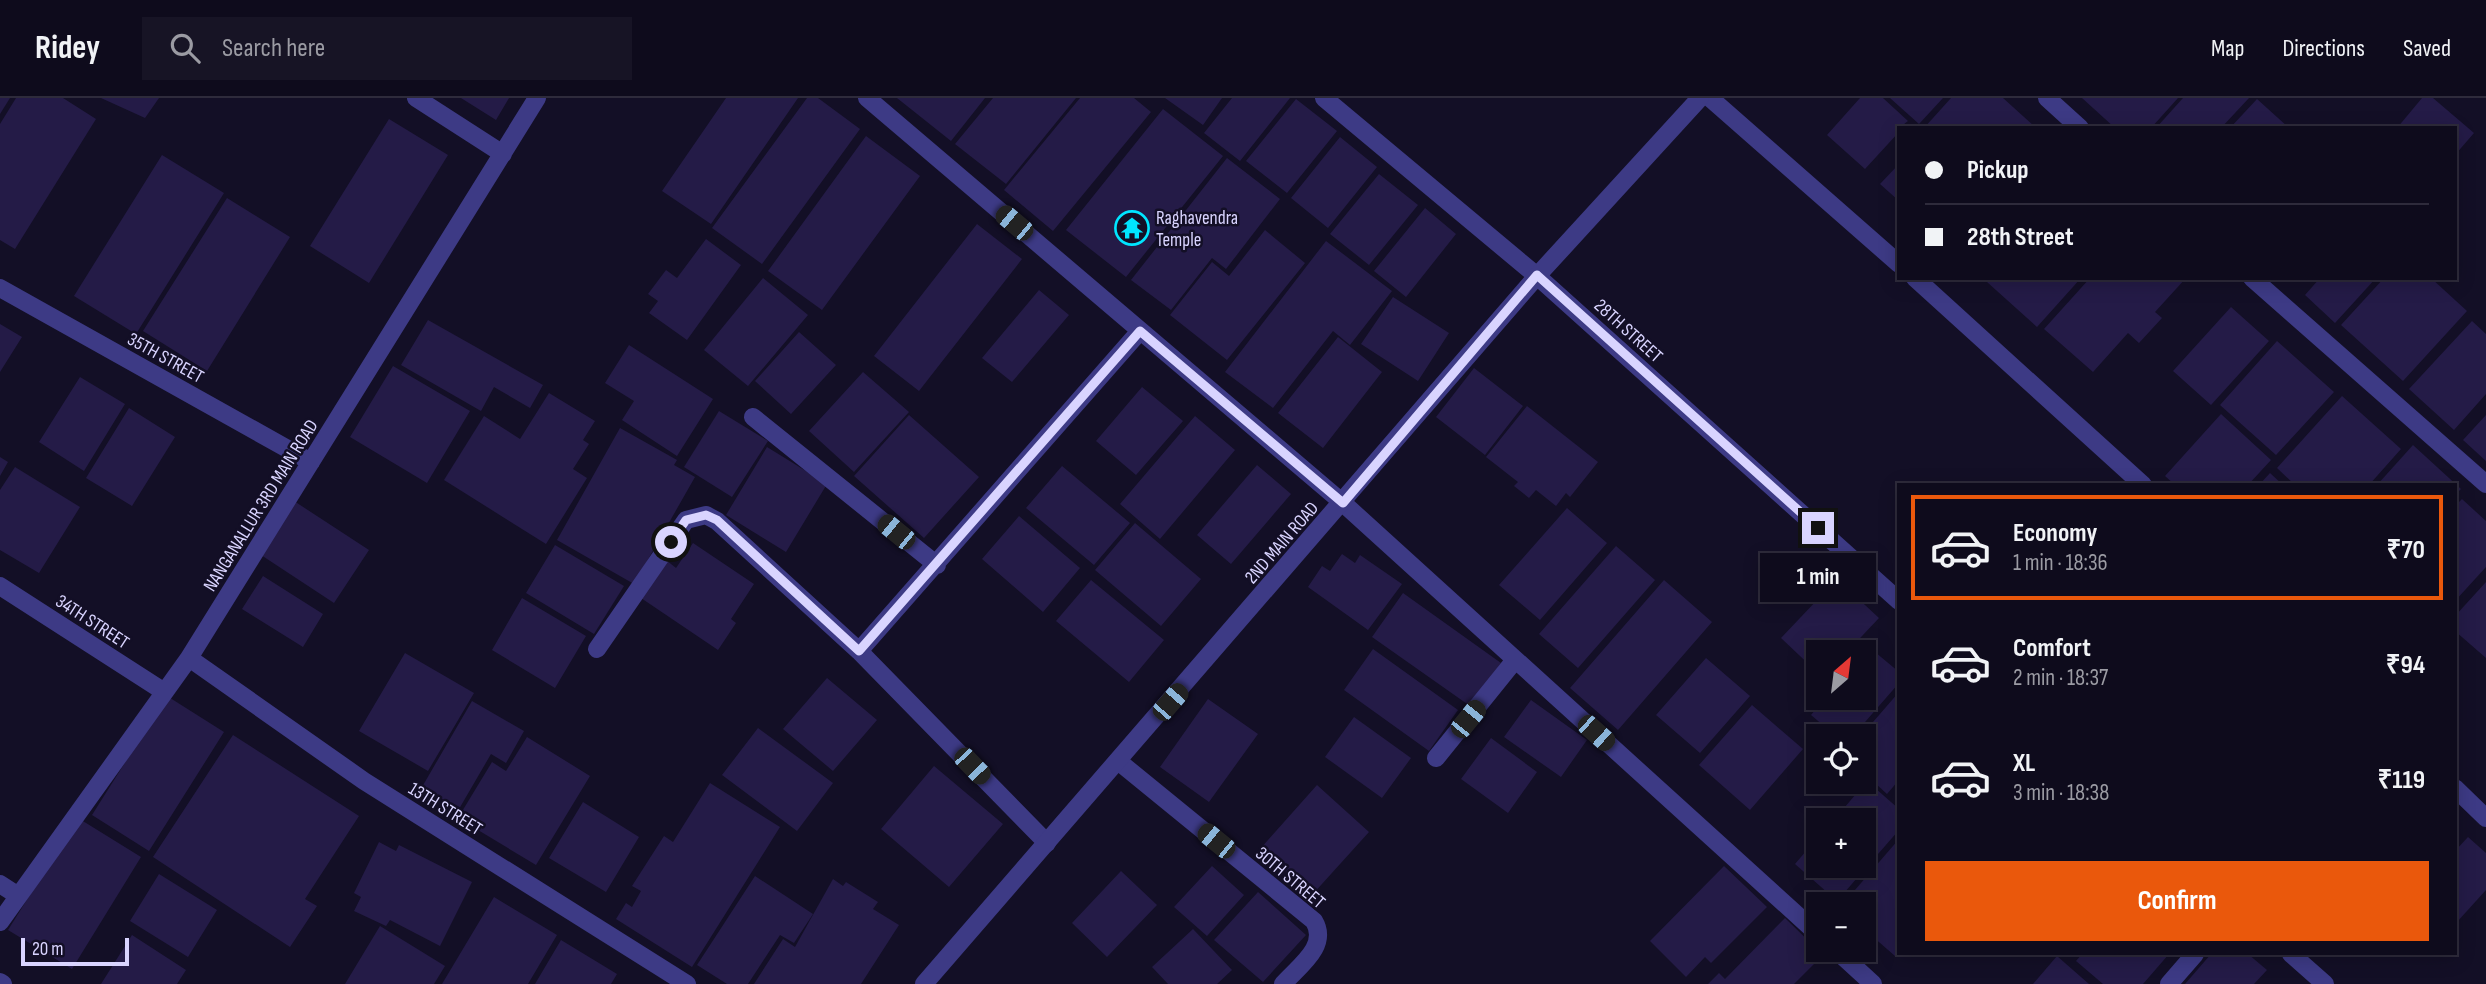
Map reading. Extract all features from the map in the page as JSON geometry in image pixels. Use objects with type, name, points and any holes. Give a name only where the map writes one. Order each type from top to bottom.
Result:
[{"type":"street","points":[[416,98],[503,154]]},
{"type":"street","name":"NANGANALLUR 3RD MAIN ROAD","points":[[0,922],[163,691],[189,659],[537,98]]},
{"type":"street","points":[[867,98],[1343,503],[1806,923]]},
{"type":"street","name":"28TH STREET","points":[[1324,98],[1537,275],[1897,599]]},
{"type":"street","name":"2ND MAIN ROAD","points":[[924,984],[1343,503],[1537,275],[1700,98]]},
{"type":"street","points":[[1710,98],[1897,262]]},
{"type":"street","points":[[2046,98],[2078,126]]},
{"type":"street","points":[[1917,280],[2141,483]]},
{"type":"street","points":[[2254,280],[2486,484]]},
{"type":"street","name":"35TH STREET","points":[[0,288],[311,462]]},
{"type":"street","points":[[859,651],[1140,331]]},
{"type":"street","points":[[753,416],[937,565]]},
{"type":"street","points":[[597,649],[686,520],[706,515],[717,520],[859,651],[1047,843]]},
{"type":"street","name":"34TH STREET","points":[[0,586],[163,691]]},
{"type":"street","name":"13TH STREET","points":[[189,659],[364,782],[687,984]]},
{"type":"street","points":[[1436,758],[1515,660]]},
{"type":"street","name":"30TH STREET","points":[[1118,761],[1314,921],[1320,932],[1320,943],[1283,984]]},
{"type":"street","points":[[2457,790],[2486,818]]},
{"type":"street","points":[[0,884],[17,895]]},
{"type":"street","points":[[2169,984],[2194,955]]},
{"type":"street","points":[[2292,955],[2325,984]]},
{"type":"street","points":[[1849,962],[1873,984]]},
{"type":"building","points":[[0,98],[10,98],[0,114]]},
{"type":"building","points":[[16,98],[63,98],[96,119],[15,249],[0,240],[0,124]]},
{"type":"building","points":[[101,98],[159,98],[145,118]]},
{"type":"building","points":[[461,98],[509,98],[496,120]]},
{"type":"building","points":[[726,98],[798,98],[711,224],[662,191]]},
{"type":"building","points":[[807,98],[818,98],[860,129],[762,264],[712,228]]},
{"type":"building","points":[[897,98],[985,98],[951,141]]},
{"type":"building","points":[[993,98],[1076,98],[1006,184],[955,144]]},
{"type":"building","points":[[1080,98],[1134,98],[1151,112],[1053,231],[1004,190]]},
{"type":"building","points":[[1165,98],[1222,98],[1203,125]]},
{"type":"building","points":[[1232,98],[1290,98],[1240,161],[1204,133]]},
{"type":"building","points":[[1860,98],[1883,98],[1908,121],[1897,126],[1897,134],[1865,169],[1827,135]]},
{"type":"building","points":[[1890,98],[1943,98],[1919,124]]},
{"type":"building","points":[[1951,98],[2003,98],[2034,126],[1926,126]]},
{"type":"building","points":[[2082,98],[2178,98],[2153,126],[2113,126]]},
{"type":"building","points":[[2183,98],[2249,98],[2223,126],[2158,126]]},
{"type":"building","points":[[2422,98],[2433,98],[2474,133],[2457,153],[2457,126],[2399,126]]},
{"type":"building","points":[[1296,99],[1337,131],[1287,193],[1246,161]]},
{"type":"building","points":[[2257,99],[2287,126],[2232,126]]},
{"type":"building","points":[[1163,109],[1223,156],[1126,277],[1066,230]]},
{"type":"building","points":[[389,119],[448,155],[369,283],[310,246]]},
{"type":"building","points":[[866,136],[920,176],[822,310],[768,271]]},
{"type":"building","points":[[1340,137],[1377,167],[1328,228],[1291,198]]},
{"type":"building","points":[[162,155],[224,193],[136,334],[74,296]]},
{"type":"building","points":[[1227,158],[1280,199],[1226,269],[1212,258],[1171,310],[1131,280]]},
{"type":"building","points":[[1897,166],[1897,199],[1880,184]]},
{"type":"building","points":[[1379,174],[1418,205],[1369,265],[1330,234]]},
{"type":"building","points":[[227,198],[290,237],[207,371],[143,331]]},
{"type":"building","points":[[1425,208],[1456,234],[1406,297],[1374,271]]},
{"type":"building","points":[[977,224],[1022,259],[919,391],[874,356]]},
{"type":"building","points":[[1265,230],[1305,263],[1227,360],[1170,315],[1212,262],[1229,276]]},
{"type":"building","points":[[706,239],[741,265],[687,340],[649,313],[658,301],[648,294],[666,270],[677,278]]},
{"type":"building","points":[[1326,241],[1392,291],[1350,345],[1333,331],[1273,408],[1225,372]]},
{"type":"building","points":[[763,278],[808,315],[748,386],[704,350]]},
{"type":"building","points":[[1988,280],[2079,280],[2037,327],[1987,282]]},
{"type":"building","points":[[2088,280],[2184,280],[2155,312],[2162,318],[2139,343],[2128,333],[2093,372],[2044,329]]},
{"type":"building","points":[[2318,280],[2374,280],[2335,323],[2305,295]]},
{"type":"building","points":[[2382,280],[2433,280],[2467,311],[2403,381],[2341,325]]},
{"type":"building","points":[[1039,290],[1069,315],[1012,382],[982,358]]},
{"type":"building","points":[[1393,297],[1449,333],[1418,381],[1361,344]]},
{"type":"building","points":[[2231,307],[2269,341],[2211,405],[2173,371]]},
{"type":"building","points":[[428,320],[543,385],[530,408],[494,387],[481,411],[401,365]]},
{"type":"building","points":[[2472,321],[2486,334],[2486,394],[2454,430],[2409,389]]},
{"type":"building","points":[[0,324],[22,337],[0,372]]},
{"type":"building","points":[[799,332],[836,365],[791,414],[755,381]]},
{"type":"building","points":[[1338,337],[1382,372],[1323,448],[1278,413]]},
{"type":"building","points":[[2277,341],[2334,392],[2276,455],[2220,405]]},
{"type":"building","points":[[629,345],[713,399],[677,456],[622,420],[634,401],[605,383]]},
{"type":"building","points":[[393,366],[470,411],[427,483],[350,437]]},
{"type":"building","points":[[1474,368],[1523,406],[1485,455],[1436,417]]},
{"type":"building","points":[[863,372],[909,412],[854,472],[809,431]]},
{"type":"building","points":[[80,377],[125,404],[84,471],[39,442]]},
{"type":"building","points":[[1142,387],[1183,421],[1136,475],[1096,441]]},
{"type":"building","points":[[549,393],[595,421],[583,440],[589,444],[573,469],[587,478],[546,544],[444,480],[484,416],[520,439]]},
{"type":"building","points":[[2342,396],[2401,449],[2371,483],[2293,483],[2277,468]]},
{"type":"building","points":[[1527,406],[1598,462],[1570,497],[1566,493],[1556,506],[1536,490],[1529,498],[1514,486],[1518,482],[1486,457]]},
{"type":"building","points":[[129,408],[175,437],[132,506],[86,478]]},
{"type":"building","points":[[719,411],[768,441],[732,497],[684,467]]},
{"type":"building","points":[[2221,414],[2271,460],[2250,483],[2173,483],[2165,476]]},
{"type":"building","points":[[909,415],[979,477],[924,538],[854,476]]},
{"type":"building","points":[[2486,415],[2486,461],[2463,440]]},
{"type":"building","points":[[1195,416],[1235,450],[1160,539],[1120,504]]},
{"type":"building","points":[[620,428],[677,460],[674,465],[695,477],[634,584],[557,540]]},
{"type":"building","points":[[2413,445],[2454,483],[2379,483]]},
{"type":"building","points":[[767,447],[827,484],[786,552],[726,515]]},
{"type":"building","points":[[0,457],[8,462],[0,476]]},
{"type":"building","points":[[1257,465],[1291,494],[1231,564],[1197,535]]},
{"type":"building","points":[[1062,466],[1130,523],[1094,565],[1026,508]]},
{"type":"building","points":[[15,467],[80,507],[39,573],[0,550],[0,490]]},
{"type":"building","points":[[2270,473],[2281,483],[2261,483]]},
{"type":"building","points":[[2462,499],[2486,521],[2486,567],[2457,599],[2457,504]]},
{"type":"building","points":[[294,501],[369,550],[334,603],[258,553]]},
{"type":"building","points":[[1567,508],[1607,543],[1540,620],[1499,585]]},
{"type":"building","points":[[1019,516],[1080,568],[1043,612],[982,559]]},
{"type":"building","points":[[1135,523],[1201,579],[1161,626],[1095,570]]},
{"type":"building","points":[[693,543],[754,584],[731,619],[736,623],[718,650],[641,598],[666,560],[676,568]]},
{"type":"building","points":[[555,545],[624,586],[594,634],[526,593]]},
{"type":"building","points":[[1616,546],[1655,580],[1578,668],[1539,634]]},
{"type":"building","points":[[1342,554],[1355,563],[1360,555],[1402,584],[1368,630],[1308,587],[1322,566],[1330,571]]},
{"type":"building","points":[[263,576],[323,614],[303,647],[242,609]]},
{"type":"building","points":[[1837,579],[1879,618],[1858,640],[1806,640],[1806,662],[1781,638]]},
{"type":"building","points":[[1091,580],[1164,640],[1129,682],[1056,621]]},
{"type":"building","points":[[1664,580],[1712,622],[1618,730],[1570,688]]},
{"type":"building","points":[[2486,582],[2486,658],[2457,633],[2457,614]]},
{"type":"building","points":[[1403,593],[1501,663],[1470,706],[1372,637]]},
{"type":"building","points":[[522,598],[586,636],[555,688],[492,650]]},
{"type":"building","points":[[1373,649],[1458,710],[1429,751],[1344,690]]},
{"type":"building","points":[[405,653],[474,693],[428,771],[359,731]]},
{"type":"building","points":[[1876,653],[1897,670],[1897,685],[1876,709]]},
{"type":"building","points":[[1706,658],[1750,696],[1700,753],[1656,715]]},
{"type":"building","points":[[827,678],[877,720],[833,771],[783,729]]},
{"type":"building","points":[[1897,694],[1897,782],[1887,794],[1876,784],[1876,724],[1871,724]]},
{"type":"building","points":[[167,696],[224,732],[149,851],[92,815]]},
{"type":"building","points":[[1208,699],[1258,734],[1209,802],[1160,767]]},
{"type":"building","points":[[1531,700],[1587,740],[1561,777],[1504,737]]},
{"type":"building","points":[[472,701],[524,731],[506,763],[491,754],[459,809],[422,787]]},
{"type":"building","points":[[1752,705],[1803,749],[1750,810],[1699,765]]},
{"type":"building","points":[[1815,710],[1876,710],[1863,724],[1822,724],[1811,715]]},
{"type":"building","points":[[1354,717],[1411,758],[1382,798],[1325,757]]},
{"type":"building","points":[[758,728],[833,783],[797,831],[722,775]]},
{"type":"building","points":[[233,735],[359,816],[305,899],[317,906],[290,947],[153,857]]},
{"type":"building","points":[[527,737],[590,776],[536,865],[458,818],[492,762],[506,771]]},
{"type":"building","points":[[1491,738],[1537,772],[1508,813],[1461,779]]},
{"type":"building","points":[[934,766],[1003,824],[949,887],[881,829]]},
{"type":"building","points":[[710,783],[780,827],[692,967],[616,919],[626,903],[632,907],[641,891],[632,886],[664,836],[673,842]]},
{"type":"building","points":[[1317,785],[1369,832],[1312,895],[1260,849]]},
{"type":"building","points":[[1876,789],[1897,807],[1897,832],[1876,856],[1876,808],[1844,808],[1856,794],[1876,794]]},
{"type":"building","points":[[583,802],[639,837],[606,892],[549,858]]},
{"type":"building","points":[[78,818],[141,857],[72,969],[8,930]]},
{"type":"building","points":[[2468,837],[2486,853],[2486,890],[2457,922],[2457,849]]},
{"type":"building","points":[[1897,841],[1897,954],[1895,956],[1876,939],[1876,892],[1853,892],[1865,878],[1876,878],[1876,866]]},
{"type":"building","points":[[379,842],[396,851],[399,845],[472,882],[440,946],[390,920],[386,926],[354,911],[361,897],[354,893]]},
{"type":"building","points":[[1806,851],[1806,874],[1795,864]]},
{"type":"building","points":[[1212,866],[1244,895],[1207,936],[1174,907]]},
{"type":"building","points":[[1724,866],[1767,907],[1711,963],[1705,957],[1686,977],[1650,941]]},
{"type":"building","points":[[1121,871],[1157,905],[1107,957],[1072,923]]},
{"type":"building","points":[[159,874],[217,910],[188,957],[130,921]]},
{"type":"building","points":[[755,876],[813,914],[794,943],[780,935],[748,984],[727,984],[697,965]]},
{"type":"building","points":[[1811,878],[1857,878],[1845,892],[1827,892]]},
{"type":"building","points":[[833,879],[843,886],[846,882],[878,902],[873,909],[899,925],[861,984],[754,984],[783,939],[795,947]]},
{"type":"building","points":[[1258,892],[1306,935],[1263,982],[1214,940]]},
{"type":"building","points":[[494,897],[557,935],[528,984],[442,984]]},
{"type":"building","points":[[1785,918],[1806,938],[1806,962],[1816,962],[1794,984],[1708,984],[1719,973],[1725,979]]},
{"type":"building","points":[[380,926],[445,966],[434,984],[345,984]]},
{"type":"building","points":[[1193,929],[1232,970],[1217,984],[1168,984],[1152,967]]},
{"type":"building","points":[[132,935],[186,970],[177,984],[101,984]]},
{"type":"building","points":[[561,940],[617,974],[611,984],[535,984]]},
{"type":"building","points":[[2081,955],[2168,955],[2143,984],[2103,984],[2076,961]]},
{"type":"building","points":[[2210,955],[2249,955],[2267,970],[2254,984],[2185,984]]},
{"type":"building","points":[[2057,956],[2089,984],[2033,984]]},
{"type":"place","name":"Raghavendra Temple","points":[[1132,228]]},
{"type":"route","points":[[671,542],[686,520],[706,515],[717,520],[859,651],[1140,331],[1343,503],[1537,275],[1818,528]]}]
